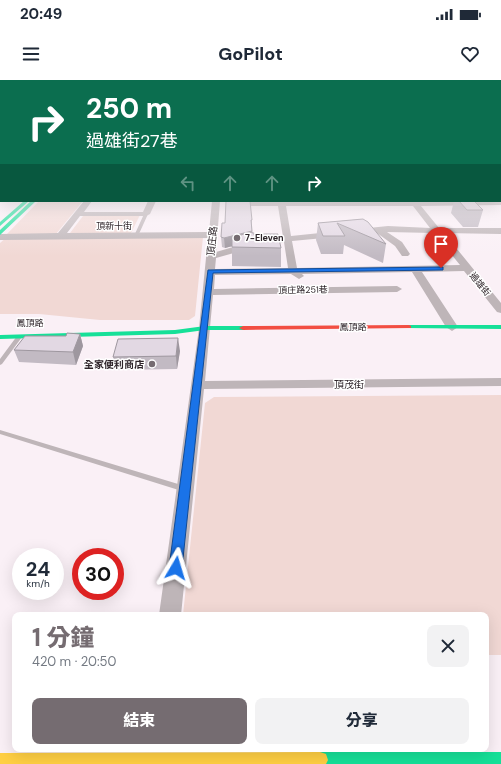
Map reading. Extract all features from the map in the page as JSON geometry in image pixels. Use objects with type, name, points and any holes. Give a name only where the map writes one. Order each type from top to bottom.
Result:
[{"type":"main road","points":[[0,216],[15,202]]},
{"type":"main road","points":[[0,225],[27,202]]},
{"type":"main road","points":[[0,233],[33,202]]},
{"type":"main road","name":"鳳頂路","points":[[124,324],[180,324],[205,328]]},
{"type":"main road","name":"鳳頂路","points":[[0,337],[175,332],[205,328],[501,327]]},
{"type":"main road","points":[[0,760],[153,758],[392,762],[501,760]]},
{"type":"street","points":[[60,236],[87,202]]},
{"type":"street","points":[[78,214],[146,214],[152,202]]},
{"type":"street","points":[[216,202],[501,203]]},
{"type":"street","name":"頂庄路","points":[[170,612],[205,328],[216,202]]},
{"type":"street","points":[[281,202],[292,270],[314,290]]},
{"type":"street","name":"過雄街","points":[[414,202],[501,310]]},
{"type":"street","points":[[480,222],[489,232],[501,238]]},
{"type":"street","points":[[379,230],[399,244],[405,254]]},
{"type":"street","points":[[211,256],[247,246],[288,239],[379,230],[501,231]]},
{"type":"street","name":"頂新十街","points":[[0,237],[213,235]]},
{"type":"street","points":[[210,272],[467,268]]},
{"type":"street","points":[[415,269],[452,327]]},
{"type":"street","name":"頂庄路251巷","points":[[208,292],[397,289]]},
{"type":"street","name":"頂茂街","points":[[197,385],[501,382]]},
{"type":"lane","points":[[136,236],[146,214]]},
{"type":"lane","points":[[0,363],[19,337]]},
{"type":"lane","points":[[0,432],[185,489]]},
{"type":"shaded area","points":[[38,202],[82,202],[56,234],[6,235]]},
{"type":"shaded area","points":[[140,215],[131,233],[70,233],[83,216]]},
{"type":"shaded area","points":[[7,237],[203,237],[195,316],[189,320],[100,320],[39,314],[0,314],[0,243]]},
{"type":"shaded area","points":[[501,395],[501,655],[489,655],[489,612],[183,612],[205,403],[214,397]]},
{"type":"building","points":[[226,202],[250,202],[252,231],[224,238],[221,237],[222,223],[225,223]]},
{"type":"building","points":[[460,202],[475,202],[483,210],[467,210]]},
{"type":"building","points":[[363,219],[368,222],[386,244],[337,223],[345,236],[323,236],[318,223]]},
{"type":"building","points":[[253,232],[253,234],[278,234],[281,248],[232,247],[232,237]]},
{"type":"building","points":[[67,333],[80,334],[73,352],[14,350],[25,336],[66,336]]},
{"type":"building","points":[[178,338],[176,356],[113,357],[118,339]]},
{"type":"traffic: fast","points":[[0,225],[26,202]]},
{"type":"traffic: fast","points":[[0,233],[33,202]]},
{"type":"traffic: fast","points":[[409,327],[501,327]]},
{"type":"traffic: fast","points":[[0,337],[175,332],[205,328],[243,328]]},
{"type":"traffic: fast","points":[[320,760],[501,760]]},
{"type":"traffic: slow","points":[[0,761],[320,760]]},
{"type":"traffic: jam","points":[[243,328],[409,327]]},
{"type":"place","name":"7-Eleven","points":[[237,238]]},
{"type":"place","name":"全家便利商店","points":[[152,364]]},
{"type":"route","points":[[176,568],[205,328],[210,272],[441,268]]}]
